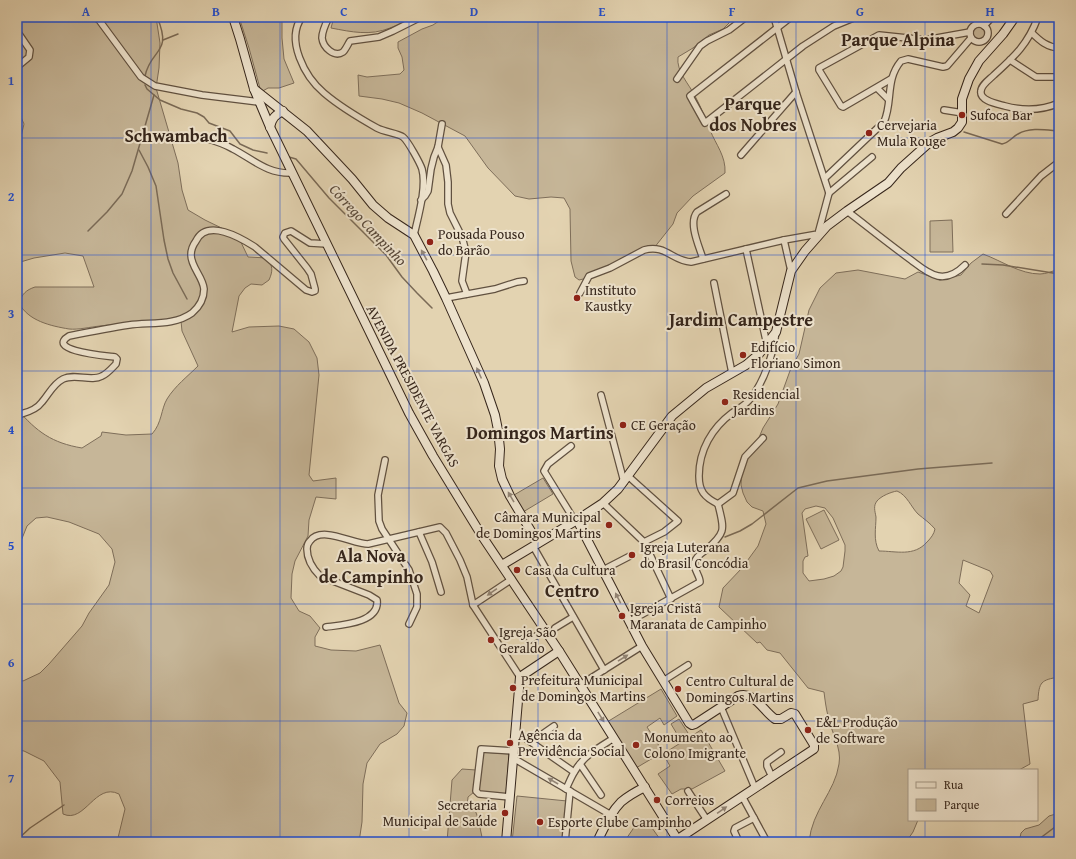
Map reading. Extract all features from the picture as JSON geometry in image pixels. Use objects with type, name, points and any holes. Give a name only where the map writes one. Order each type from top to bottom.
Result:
[{"type":"main road","name":"AVENIDA PRESIDENTE VARGAS","points":[[233,17],[254,89],[270,127],[409,413],[482,536],[559,651],[679,841]]},
{"type":"main road","points":[[502,565],[603,503],[626,479],[672,416],[706,388],[746,365],[759,354],[776,332],[791,271],[818,234],[888,182],[930,142],[953,132],[958,128],[962,122],[962,99],[968,79],[979,62],[1003,34],[1015,17]]},
{"type":"main road","points":[[254,89],[307,130],[352,179],[373,205],[388,218],[414,235],[433,270],[484,383],[495,415],[498,430],[500,449],[499,466],[502,479],[536,544]]},
{"type":"main road","points":[[270,127],[272,118],[283,111]]},
{"type":"main road","points":[[576,520],[604,570],[642,646],[692,725],[744,694],[752,697],[775,718],[781,719],[793,713],[814,743],[814,749],[742,796],[679,841]]},
{"type":"main road","points":[[506,842],[520,677],[559,651]]},
{"type":"main road","points":[[597,842],[611,815],[626,798],[645,787]]},
{"type":"street","points":[[95,17],[99,20],[141,77],[154,86],[202,95],[259,102]]},
{"type":"street","points":[[302,17],[295,32],[296,49],[299,59],[323,92],[378,129],[404,138],[417,159],[421,168],[423,182],[414,235]]},
{"type":"street","points":[[329,17],[322,38],[324,44],[329,50],[338,54],[343,52],[350,41],[379,37],[393,32],[421,17]]},
{"type":"street","points":[[677,79],[704,44],[713,37],[730,30],[746,17]]},
{"type":"street","points":[[580,293],[589,276],[610,268],[644,250],[651,248],[667,251],[679,259],[691,262],[784,240],[818,234],[829,193],[796,92],[774,17]]},
{"type":"street","points":[[791,17],[690,96],[705,123],[786,59],[822,33],[834,26],[856,17]]},
{"type":"street","points":[[984,26],[992,17]]},
{"type":"street","points":[[1038,17],[1032,33],[1018,52],[982,87],[981,93],[985,99],[1010,107],[1028,110],[1040,110],[1059,104]]},
{"type":"street","points":[[825,178],[884,122],[887,112],[891,79],[898,64],[904,60],[915,60],[943,67],[947,66],[971,35],[972,27],[977,25],[984,26],[988,31],[988,36],[982,42]]},
{"type":"street","points":[[17,31],[30,50],[29,57],[17,68]]},
{"type":"street","points":[[1032,33],[1045,45],[1059,48]]},
{"type":"street","points":[[891,79],[843,108],[820,72],[820,68],[879,35],[931,39],[971,35]]},
{"type":"street","points":[[971,35],[976,42],[982,42],[990,49]]},
{"type":"street","points":[[1010,60],[1036,77],[1059,77]]},
{"type":"street","points":[[877,88],[888,99]]},
{"type":"street","points":[[741,155],[796,92]]},
{"type":"street","points":[[944,110],[963,113]]},
{"type":"street","points":[[421,200],[428,191],[431,169],[438,147],[442,124]]},
{"type":"street","points":[[201,137],[229,147],[268,170],[292,173]]},
{"type":"street","points":[[438,147],[447,170],[448,204],[450,213],[462,237],[466,252],[462,281],[467,294]]},
{"type":"street","points":[[829,193],[872,158]]},
{"type":"street","points":[[1006,214],[1041,176],[1059,162]]},
{"type":"street","points":[[703,259],[693,226],[694,215],[726,194]]},
{"type":"street","points":[[847,211],[931,274],[940,276],[951,275],[956,273],[965,265]]},
{"type":"street","points":[[21,414],[30,412],[39,406],[48,393],[58,382],[63,379],[71,377],[98,378],[105,375],[116,364],[117,359],[115,357],[82,352],[66,347],[64,340],[69,336],[130,325],[164,323],[177,320],[192,313],[201,304],[204,290],[203,284],[192,261],[192,248],[197,238],[206,231],[224,231],[255,247],[306,290],[312,292],[315,291],[315,289],[311,274],[284,240],[284,235],[285,233],[290,232],[310,243],[327,244]]},
{"type":"street","points":[[784,240],[791,271]]},
{"type":"street","points":[[746,249],[767,345]]},
{"type":"street","points":[[446,298],[495,289],[524,281]]},
{"type":"street","points":[[714,283],[732,373]]},
{"type":"street","points":[[630,621],[700,582],[700,577],[694,565],[696,560],[718,539],[722,531],[722,520],[718,504],[704,495],[699,481],[700,462],[703,449],[710,437],[724,420],[746,404],[757,389],[769,362],[776,332]]},
{"type":"street","points":[[759,354],[769,362]]},
{"type":"street","points":[[601,395],[626,479],[678,521],[664,532],[644,542]]},
{"type":"street","points":[[718,504],[733,493],[745,457],[763,438]]},
{"type":"street","points":[[571,446],[548,464],[544,471],[576,520]]},
{"type":"street","points":[[385,460],[378,495],[379,521],[409,570],[418,594],[417,607],[409,624]]},
{"type":"street","points":[[603,503],[644,542],[671,598]]},
{"type":"street","points":[[326,627],[363,620],[375,611],[377,600],[369,595],[320,576],[311,564],[307,555],[307,547],[314,536],[319,534],[340,537],[363,544],[368,544],[390,540],[438,527],[442,528],[460,560],[467,577],[473,606],[520,677]]},
{"type":"street","points":[[419,532],[432,562],[441,592]]},
{"type":"street","points":[[536,544],[573,617],[604,670]]},
{"type":"street","points":[[604,570],[630,556]]},
{"type":"street","points":[[473,606],[512,579]]},
{"type":"street","points":[[555,628],[573,617]]},
{"type":"street","points":[[530,640],[545,630]]},
{"type":"street","points":[[580,684],[642,646]]},
{"type":"street","points":[[663,681],[688,665]]},
{"type":"street","points":[[720,708],[755,788]]},
{"type":"street","points":[[531,742],[554,726]]},
{"type":"street","points":[[515,731],[574,772]]},
{"type":"street","points":[[565,842],[568,790],[574,772],[595,750],[614,738]]},
{"type":"street","points":[[510,797],[479,794],[476,791],[480,749],[514,755],[568,790],[611,815]]},
{"type":"street","points":[[772,776],[767,766],[767,762],[781,752]]},
{"type":"street","points":[[580,764],[601,795]]},
{"type":"street","points":[[688,790],[707,820]]},
{"type":"street","points":[[742,796],[767,842]]},
{"type":"street","points":[[739,842],[734,831],[735,828],[754,818]]},
{"type":"green space","points":[[17,17],[156,17],[160,43],[159,68],[156,88],[178,163],[182,190],[188,210],[238,236],[248,257],[267,258],[271,266],[272,271],[269,280],[262,285],[251,284],[245,288],[239,296],[232,332],[249,327],[279,326],[294,329],[309,342],[317,358],[319,375],[309,475],[313,481],[336,478],[336,499],[316,497],[309,520],[308,536],[295,561],[292,574],[291,598],[299,611],[310,616],[320,628],[315,637],[315,646],[331,650],[356,651],[380,645],[399,703],[407,713],[404,726],[397,734],[380,744],[367,763],[363,784],[362,822],[359,842],[117,842],[125,809],[119,794],[111,792],[103,793],[78,813],[71,816],[63,814],[60,782],[44,761],[24,751],[17,750],[17,679],[23,681],[40,673],[82,626],[89,613],[109,585],[115,562],[112,549],[99,534],[69,522],[47,517],[36,518],[27,526],[17,551],[17,409],[38,430],[54,440],[71,446],[82,448],[101,436],[102,432],[126,435],[152,434],[160,421],[170,394],[198,366],[182,331],[181,321],[167,320],[69,329],[41,322],[28,314],[19,303],[25,293],[35,287],[94,287],[83,256],[65,253],[34,258],[17,263],[17,153],[24,124],[20,115],[17,113]]},
{"type":"green space","points":[[239,17],[282,17],[284,59],[294,83],[279,88],[268,88],[261,92]]},
{"type":"green space","points":[[334,17],[413,17],[390,28],[368,33],[331,28]]},
{"type":"green space","points":[[445,17],[731,17],[729,23],[723,29],[709,35],[693,48],[678,57],[681,72],[697,100],[722,156],[725,173],[693,196],[677,213],[673,224],[654,248],[600,275],[579,280],[575,277],[571,261],[570,209],[564,198],[551,197],[529,199],[515,196],[488,168],[465,136],[422,113],[399,103],[359,96],[358,75],[367,77],[400,74],[404,70],[402,57],[398,48],[398,42],[422,29],[433,25]]},
{"type":"green space","points":[[979,25],[986,30],[987,33],[982,40],[979,41],[972,36],[971,33],[976,26]]},
{"type":"green space","points":[[952,220],[953,252],[930,252],[930,221]]},
{"type":"green space","points":[[983,254],[1025,272],[1045,274],[1059,269],[1059,677],[1048,679],[1042,683],[1039,689],[1038,700],[1023,704],[1030,764],[1021,769],[908,769],[908,821],[918,821],[913,832],[906,842],[809,842],[814,820],[833,784],[837,774],[840,758],[836,740],[829,722],[824,692],[808,688],[780,653],[767,650],[760,642],[757,643],[719,607],[723,588],[742,568],[758,546],[766,524],[763,511],[752,507],[747,502],[743,493],[741,485],[742,466],[745,454],[758,440],[763,428],[778,404],[791,368],[799,354],[809,310],[820,288],[836,273],[858,270],[905,279],[918,272],[940,280],[961,275],[971,263]],"holes":[[[897,491],[904,495],[915,511],[929,523],[935,531],[922,547],[916,550],[904,552],[879,551],[875,538],[875,505],[881,497],[889,493]],[[816,506],[825,508],[833,518],[845,545],[845,551],[841,571],[834,576],[809,581],[803,573],[803,561],[805,557],[808,556],[802,513],[805,509]],[[963,560],[990,571],[993,576],[979,613],[966,606],[970,595],[959,583]]]},
{"type":"green space","points":[[543,478],[553,494],[523,512],[514,495]]},
{"type":"green space","points":[[824,510],[839,540],[821,549],[806,519]]},
{"type":"green space","points":[[661,689],[677,716],[664,725],[660,718],[647,727],[663,752],[636,768],[607,722]]},
{"type":"green space","points":[[679,719],[688,733],[680,739],[671,724]]},
{"type":"green space","points":[[701,730],[725,771],[692,789],[681,789],[672,794],[658,774],[670,766],[663,754]]},
{"type":"green space","points":[[482,752],[509,754],[506,794],[480,792]]},
{"type":"green space","points":[[462,769],[476,770],[474,792],[468,797],[467,808],[475,810],[483,842],[447,842],[452,780]]},
{"type":"green space","name":"Esporte Clube Campinho","points":[[517,796],[567,801],[563,842],[512,842]]},
{"type":"green space","points":[[1059,813],[1059,842],[1019,842],[1021,833],[1025,829],[1039,825],[1049,816]]},
{"type":"green space","points":[[635,826],[652,828],[662,842],[624,842]]},
{"type":"waterway","name":"Córrego Campinho","points":[[145,76],[148,67],[162,45],[163,38],[157,17]]},
{"type":"waterway","points":[[163,40],[178,34]]},
{"type":"waterway","name":"Córrego Campinho","points":[[145,85],[147,89],[160,100],[181,109],[197,113],[204,117],[209,123],[230,131],[240,144],[253,150],[267,153]]},
{"type":"waterway","points":[[88,231],[122,194],[132,171],[154,95]]},
{"type":"waterway","points":[[964,132],[1002,144],[1018,134],[1028,130],[1059,131]]},
{"type":"waterway","points":[[139,150],[156,186],[168,259],[173,273],[187,299]]},
{"type":"waterway","name":"Córrego Campinho","points":[[289,157],[296,159],[329,198],[386,255],[402,277],[432,308]]},
{"type":"waterway","points":[[982,264],[1003,265],[1059,274]]},
{"type":"waterway","points":[[725,537],[752,524],[798,488],[827,481],[918,469],[992,463]]},
{"type":"waterway","points":[[17,840],[30,828],[64,805]]},
{"type":"waterway","points":[[1035,842],[1059,824]]},
{"type":"place","name":"Sufoca Bar","points":[[962,115]]},
{"type":"place","name":"Cervejaria Mula Rouge","points":[[869,133]]},
{"type":"place","name":"Pousada Pouso do Barão","points":[[430,242]]},
{"type":"place","name":"Instituto Kaustky","points":[[577,298]]},
{"type":"place","name":"Edifício Floriano Simon","points":[[743,355]]},
{"type":"place","name":"Residencial Jardins","points":[[725,402]]},
{"type":"place","name":"CE Geração","points":[[623,425]]},
{"type":"place","name":"Câmara Municipal de Domingos Martins","points":[[609,525]]},
{"type":"place","name":"Igreja Luterana do Brasil Concódia","points":[[632,555]]},
{"type":"place","name":"Casa da Cultura","points":[[517,570]]},
{"type":"place","name":"Igreja Cristã Maranata de Campinho","points":[[622,616]]},
{"type":"place","name":"Igreja São Geraldo","points":[[491,640]]},
{"type":"place","name":"Prefeitura Municipal de Domingos Martins","points":[[513,688]]},
{"type":"place","name":"Centro Cultural de Domingos Martins","points":[[678,689]]},
{"type":"place","name":"E&L Produção de Software","points":[[808,730]]},
{"type":"place","name":"Agência da Previdência Social","points":[[510,743]]},
{"type":"place","name":"Monumento ao Colono Imigrante","points":[[636,745]]},
{"type":"place","name":"Correios","points":[[657,800]]},
{"type":"place","name":"Secretaria Municipal de Saúde","points":[[505,813]]},
{"type":"place","name":"Esporte Clube Campinho","points":[[540,822]]},
{"type":"district","name":"Parque Alpina","points":[[898,40]]},
{"type":"district","name":"Parque dos Nobres","points":[[753,114]]},
{"type":"district","name":"Schwambach","points":[[176,136]]},
{"type":"district","name":"Jardim Campestre","points":[[741,320]]},
{"type":"district","name":"Domingos Martins","points":[[540,433]]},
{"type":"district","name":"Ala Nova de Campinho","points":[[371,566]]},
{"type":"district","name":"Centro","points":[[572,591]]}]
